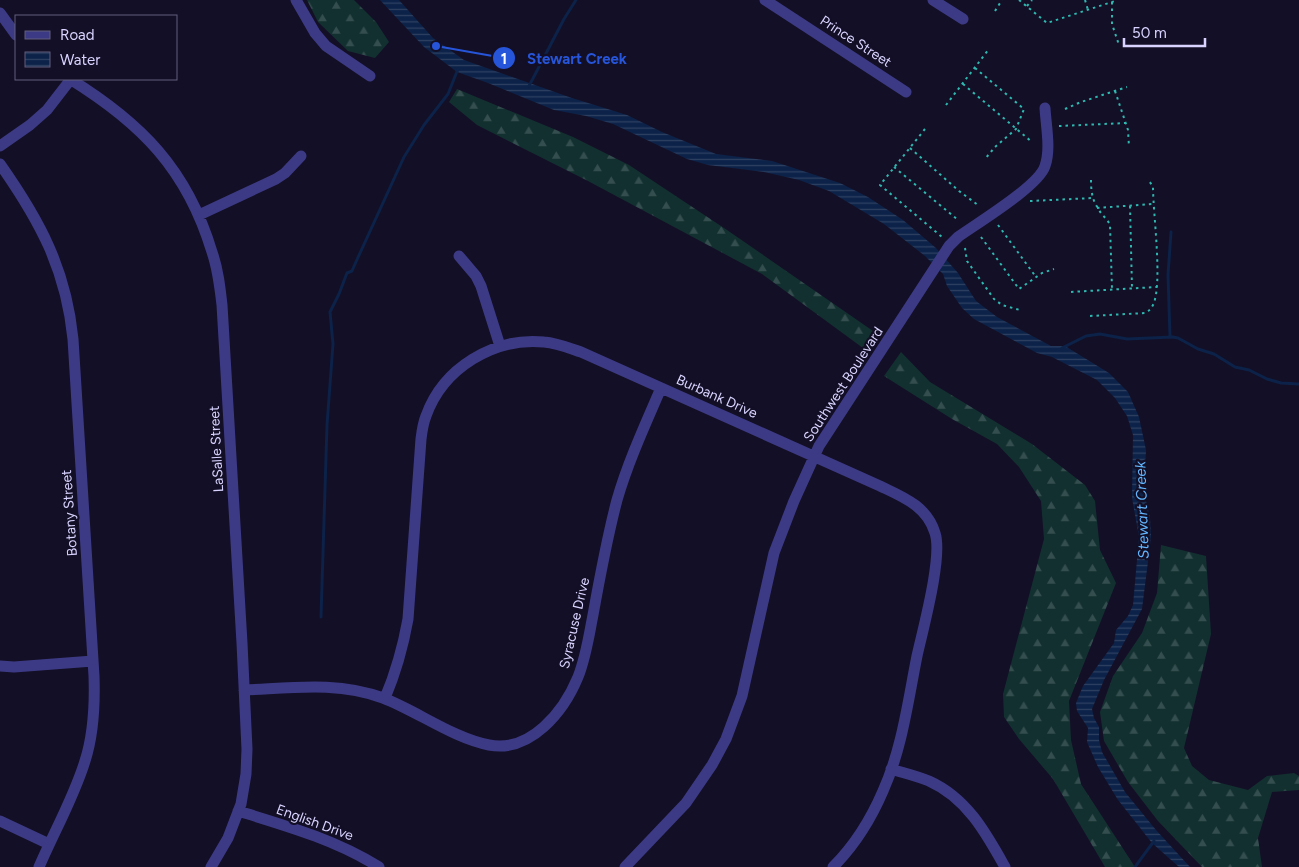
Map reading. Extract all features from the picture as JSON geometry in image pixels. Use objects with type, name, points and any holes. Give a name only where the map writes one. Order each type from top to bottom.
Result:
[{"type":"street","points":[[296,0],[315,33],[326,46],[370,76]]},
{"type":"street","name":"Prince Street","points":[[765,0],[906,92]]},
{"type":"street","points":[[933,0],[963,19]]},
{"type":"street","points":[[0,13],[15,34]]},
{"type":"street","points":[[0,146],[30,125],[46,110],[69,80]]},
{"type":"street","name":"LaSalle Street","points":[[72,80],[117,110],[145,135],[174,171],[199,214],[213,252],[222,305],[247,749],[246,774],[238,812],[228,838],[211,867]]},
{"type":"street","name":"Southwest Boulevard","points":[[625,867],[686,803],[704,779],[726,739],[742,696],[774,553],[794,501],[819,446],[933,271],[947,243],[1025,189],[1043,171],[1047,156],[1045,108]]},
{"type":"street","points":[[199,214],[276,179],[285,173],[301,156]]},
{"type":"street","name":"Botany Street","points":[[0,164],[42,229],[60,273],[66,295],[73,339],[93,661],[94,718],[86,760],[39,867]]},
{"type":"street","points":[[459,256],[476,276],[481,286],[500,346]]},
{"type":"street","name":"Burbank Drive","points":[[385,698],[403,647],[408,619],[419,450],[426,417],[433,401],[443,385],[455,372],[481,354],[500,346],[526,341],[563,345],[815,455],[908,500],[924,512],[931,522],[936,534],[937,553],[930,599],[892,769],[870,817],[833,867]]},
{"type":"street","name":"Syracuse Drive","points":[[244,690],[336,687],[352,689],[385,698],[471,740],[494,746],[516,743],[530,738],[552,719],[563,704],[578,675],[585,654],[617,500],[641,435],[662,388]]},
{"type":"street","points":[[0,666],[14,667],[93,661]]},
{"type":"street","points":[[892,769],[928,781],[945,790],[960,802],[987,834],[1005,867]]},
{"type":"street","name":"English Drive","points":[[238,812],[286,826],[348,849],[379,867]]},
{"type":"street","points":[[0,821],[49,844]]},
{"type":"path","points":[[995,11],[1002,0]]},
{"type":"path","points":[[1019,0],[1047,23],[1113,2],[1112,24],[1119,45]]},
{"type":"path","points":[[1026,6],[1032,0]]},
{"type":"path","points":[[1085,0],[1088,10]]},
{"type":"path","points":[[946,105],[989,49]]},
{"type":"path","points":[[975,68],[1024,108],[1016,129],[995,147],[985,159]]},
{"type":"path","points":[[963,84],[1032,142]]},
{"type":"path","points":[[1065,109],[1127,87]]},
{"type":"path","points":[[1116,91],[1126,122],[1130,147]]},
{"type":"path","points":[[1059,126],[1126,122]]},
{"type":"path","points":[[925,129],[880,185],[947,243]]},
{"type":"path","points":[[910,148],[978,205]]},
{"type":"path","points":[[894,167],[958,220]]},
{"type":"path","points":[[1090,316],[1148,312],[1154,305],[1156,287],[1153,204],[1152,188],[1148,179]]},
{"type":"path","points":[[1091,180],[1093,198],[1097,208],[1110,225],[1112,289]]},
{"type":"path","points":[[1030,202],[1093,198]]},
{"type":"path","points":[[1097,208],[1153,204]]},
{"type":"path","points":[[1130,206],[1132,288]]},
{"type":"path","points":[[998,225],[1036,277]]},
{"type":"path","points":[[981,237],[1019,289],[1042,273],[1054,269]]},
{"type":"path","points":[[965,248],[967,261],[994,299],[1002,306],[1020,310]]},
{"type":"path","points":[[1071,292],[1156,287]]},
{"type":"green space","points":[[307,0],[354,0],[376,22],[389,42],[375,58],[348,51],[318,22]]},
{"type":"green space","points":[[457,89],[573,137],[629,165],[873,331],[863,348],[762,274],[588,181],[477,125],[449,102]]},
{"type":"green space","points":[[901,352],[930,382],[1032,444],[1085,485],[1095,501],[1100,550],[1116,583],[1069,701],[1071,740],[1081,784],[1135,867],[1105,867],[1053,779],[1019,739],[1004,717],[1003,694],[1044,539],[1041,501],[1019,467],[997,444],[952,419],[884,376]]},
{"type":"green space","points":[[1161,545],[1206,556],[1211,634],[1184,748],[1192,766],[1209,780],[1248,790],[1267,776],[1294,773],[1299,776],[1299,790],[1272,792],[1258,838],[1262,867],[1202,867],[1158,821],[1128,782],[1104,741],[1100,712],[1113,676],[1142,633],[1157,593]]},
{"type":"water","points":[[380,0],[399,0],[433,38],[464,60],[627,115],[662,132],[716,154],[772,161],[840,183],[868,197],[903,220],[936,248],[958,273],[976,301],[997,317],[1051,346],[1065,346],[1109,373],[1128,392],[1139,417],[1146,450],[1144,493],[1150,517],[1151,538],[1142,609],[1104,680],[1092,709],[1099,727],[1099,740],[1102,752],[1125,792],[1190,867],[1179,867],[1152,843],[1118,800],[1098,767],[1087,742],[1088,728],[1077,711],[1076,703],[1083,686],[1114,643],[1116,630],[1128,616],[1133,605],[1139,537],[1132,498],[1133,435],[1127,416],[1115,398],[1097,380],[1052,357],[1037,353],[974,319],[962,308],[947,286],[943,274],[925,256],[884,224],[829,191],[799,180],[764,172],[708,165],[687,159],[613,124],[586,116],[554,110],[457,72],[424,47]]},
{"type":"waterway","points":[[529,86],[576,0]]},
{"type":"waterway","points":[[321,617],[327,425],[333,344],[330,312],[347,273],[352,271],[404,157],[424,125],[448,94],[458,69]]},
{"type":"waterway","points":[[1170,337],[1168,275],[1171,232]]},
{"type":"waterway","points":[[1062,348],[1086,336],[1100,334],[1127,339],[1173,337],[1198,349],[1214,354],[1235,367],[1249,370],[1267,379],[1281,383],[1299,384]]},
{"type":"waterway","points":[[1135,867],[1154,841]]},
{"type":"place","name":"Stewart Creek","points":[[436,46]]}]
